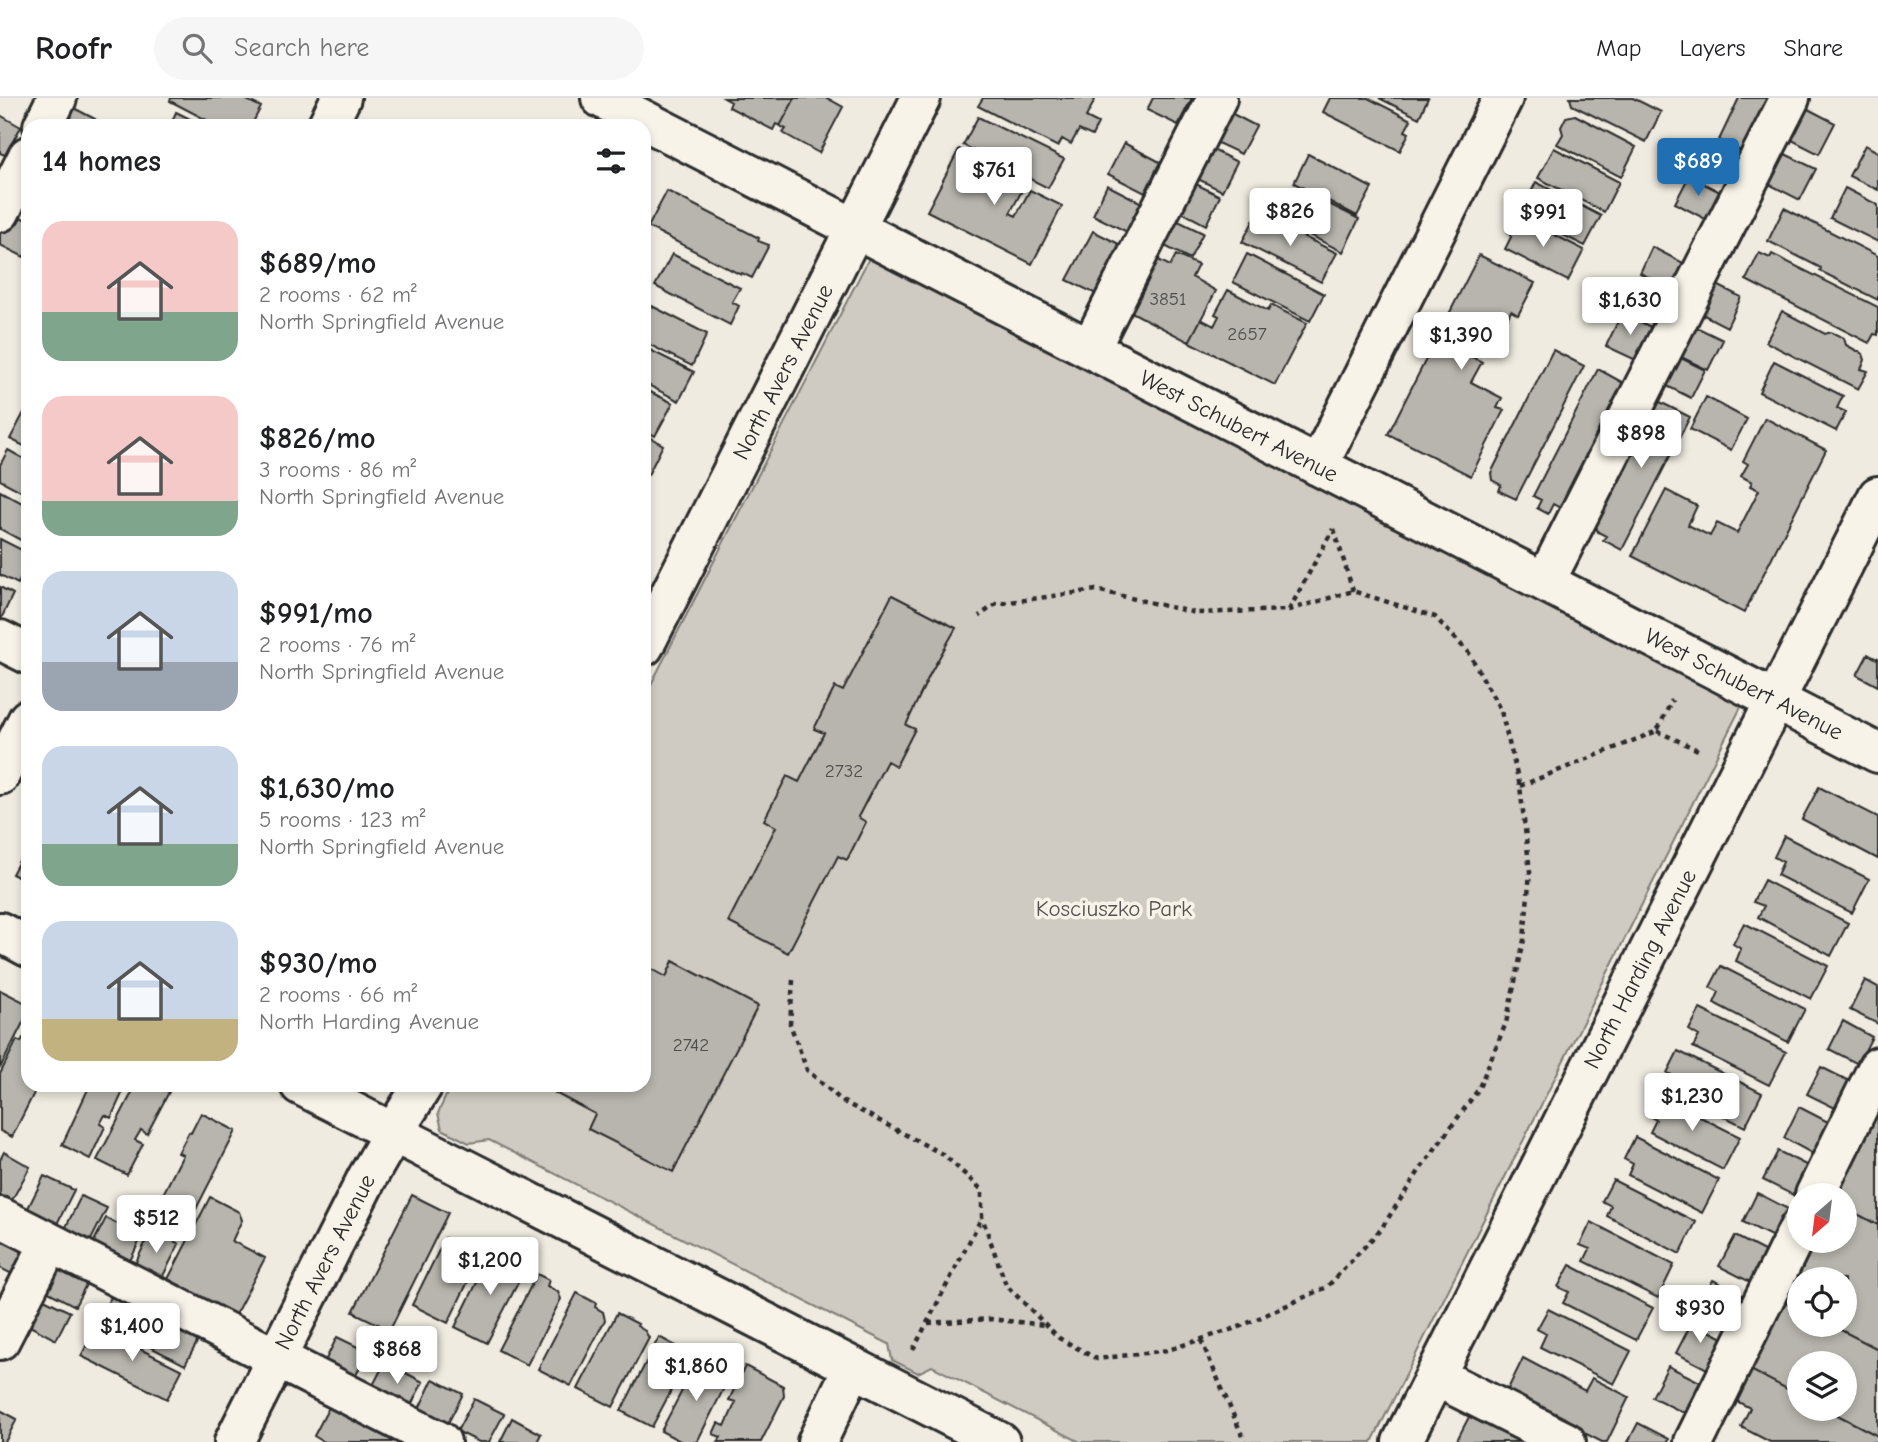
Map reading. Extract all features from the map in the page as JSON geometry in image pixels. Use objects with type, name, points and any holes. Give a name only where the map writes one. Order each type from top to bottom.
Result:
[{"type":"street","points":[[46,119],[57,98]]},
{"type":"street","points":[[330,119],[341,98]]},
{"type":"street","name":"North Avers Avenue","points":[[651,632],[921,98]]},
{"type":"street","points":[[1090,349],[1217,98]]},
{"type":"street","points":[[1318,466],[1503,98]]},
{"type":"street","points":[[1545,582],[1790,98]]},
{"type":"street","name":"West Schubert Avenue","points":[[623,109],[642,119]]},
{"type":"street","name":"West Schubert Avenue","points":[[651,123],[1878,753]]},
{"type":"street","points":[[0,212],[21,170]]},
{"type":"street","name":"North Harding Avenue","points":[[1402,1442],[1878,496]]},
{"type":"street","points":[[0,640],[21,650]]},
{"type":"street","points":[[0,775],[21,733]]},
{"type":"street","points":[[0,932],[21,943]]},
{"type":"street","points":[[1821,1183],[1878,1067]]},
{"type":"street","points":[[314,1092],[1000,1442]]},
{"type":"street","name":"North Avers Avenue","points":[[234,1442],[367,1178],[419,1092]]},
{"type":"street","points":[[0,1217],[441,1442]]},
{"type":"street","points":[[0,1340],[50,1243]]},
{"type":"street","points":[[1694,1442],[1787,1252]]},
{"type":"street","points":[[817,1442],[853,1367]]},
{"type":"street","points":[[1435,1376],[1566,1442]]},
{"type":"path","points":[[1289,610],[1333,528],[1353,591]]},
{"type":"path","points":[[793,980],[790,1024],[807,1070],[842,1101],[944,1155],[982,1190],[982,1217],[1006,1285],[1059,1339],[1097,1359],[1168,1350],[1201,1340],[1239,1327],[1327,1287],[1381,1229],[1421,1168],[1478,1090],[1506,1023],[1524,940],[1530,872],[1520,786],[1500,711],[1469,653],[1435,617],[1353,591],[1289,610],[1196,613],[1096,590],[996,604],[979,617]]},
{"type":"path","points":[[1520,786],[1657,731],[1672,700]]},
{"type":"path","points":[[1657,731],[1698,750]]},
{"type":"path","points":[[913,1350],[982,1217]]},
{"type":"path","points":[[927,1323],[990,1319],[1045,1325]]},
{"type":"path","points":[[1201,1340],[1245,1442]]},
{"type":"green space","name":"Kosciuszko Park","points":[[869,258],[1744,701],[1372,1442],[1080,1442],[932,1366],[918,1373],[892,1360],[889,1344],[489,1140],[469,1143],[442,1129],[438,1113],[448,1092],[651,1092],[651,684]]},
{"type":"building","points":[[171,98],[243,98],[261,107],[255,119],[205,119],[170,101]]},
{"type":"building","points":[[724,98],[795,98],[780,126],[776,124],[773,130],[729,107],[731,102]]},
{"type":"building","points":[[795,98],[827,98],[843,107],[819,153],[783,133],[786,129],[780,126]]},
{"type":"building","points":[[983,98],[1093,98],[1095,100],[1086,117],[1098,123],[1092,136],[1079,130],[1071,144],[1062,139],[1058,147],[978,106]]},
{"type":"building","points":[[1153,98],[1192,98],[1178,125],[1147,110]]},
{"type":"building","points":[[1330,98],[1368,98],[1411,120],[1405,131],[1409,133],[1400,151],[1323,112]]},
{"type":"building","points":[[1379,98],[1428,98],[1419,118]]},
{"type":"building","points":[[1570,98],[1633,98],[1661,112],[1646,142],[1572,105]]},
{"type":"building","points":[[1739,98],[1771,98],[1744,153],[1719,140]]},
{"type":"building","points":[[66,104],[95,119],[58,119]]},
{"type":"building","points":[[1804,107],[1835,123],[1819,154],[1788,138]]},
{"type":"building","points":[[1223,109],[1256,126],[1241,154],[1209,139]]},
{"type":"building","points":[[176,112],[190,119],[173,119]]},
{"type":"building","points":[[0,115],[21,127],[5,155],[0,153]]},
{"type":"building","points":[[1575,115],[1636,147],[1621,177],[1557,144],[1563,134],[1561,127],[1566,117]]},
{"type":"building","points":[[978,117],[1064,159],[1048,188],[963,145]]},
{"type":"building","points":[[1124,143],[1160,162],[1145,193],[1108,174]]},
{"type":"building","points":[[1865,145],[1878,152],[1878,190],[1849,176]]},
{"type":"building","points":[[1205,146],[1237,162],[1222,191],[1190,175]]},
{"type":"building","points":[[1554,148],[1619,182],[1604,212],[1538,178]]},
{"type":"building","points":[[959,149],[986,163],[984,167],[997,174],[999,169],[1026,183],[1010,213],[1016,216],[1030,190],[1062,206],[1032,264],[927,211]]},
{"type":"building","points":[[1783,153],[1816,169],[1800,200],[1767,183]]},
{"type":"building","points":[[1308,154],[1372,188],[1357,216],[1294,183]]},
{"type":"building","points":[[1689,176],[1722,193],[1707,220],[1675,203]]},
{"type":"building","points":[[1188,180],[1220,196],[1206,225],[1174,208]]},
{"type":"building","points":[[1536,182],[1601,216],[1585,246],[1520,214]]},
{"type":"building","points":[[1107,185],[1142,203],[1127,232],[1093,215]]},
{"type":"building","points":[[1297,188],[1359,219],[1343,252],[1271,216],[1281,196],[1290,201]]},
{"type":"building","points":[[1845,188],[1878,205],[1878,242],[1830,218]]},
{"type":"building","points":[[667,191],[769,245],[752,278],[742,273],[741,275],[651,229],[651,221]]},
{"type":"building","points":[[1784,208],[1878,256],[1878,300],[1768,241]]},
{"type":"building","points":[[11,212],[21,217],[21,256],[0,245],[0,233]]},
{"type":"building","points":[[1257,214],[1337,253],[1321,282],[1242,242]]},
{"type":"building","points":[[1170,217],[1203,233],[1190,259],[1157,242]]},
{"type":"building","points":[[1522,218],[1584,250],[1568,281],[1505,249],[1511,237],[1508,232],[1514,220]]},
{"type":"building","points":[[1093,231],[1121,245],[1096,294],[1067,280]]},
{"type":"building","points":[[1652,247],[1687,265],[1675,291],[1640,273]]},
{"type":"building","points":[[1759,253],[1770,258],[1772,254],[1878,307],[1878,335],[1874,334],[1869,343],[1746,280]]},
{"type":"building","points":[[672,254],[740,288],[732,302],[739,306],[730,325],[655,286]]},
{"type":"building","points":[[1147,254],[1170,266],[1176,255],[1198,265],[1192,277],[1216,291],[1189,342],[1120,306]]},
{"type":"building","points":[[1247,254],[1324,294],[1310,321],[1233,282]]},
{"type":"building","points":[[1479,255],[1535,283],[1518,315],[1511,311],[1496,342],[1483,335],[1472,357],[1482,362],[1471,382],[1502,398],[1497,408],[1504,410],[1471,476],[1388,434]]},
{"type":"building","points":[[1639,277],[1672,294],[1656,324],[1623,307]]},
{"type":"building","points":[[1713,283],[1741,297],[1727,327],[1698,312]]},
{"type":"building","points":[[1228,290],[1268,311],[1271,305],[1307,323],[1275,385],[1189,342],[1201,319],[1214,326],[1219,316],[1215,314]]},
{"type":"building","points":[[651,306],[707,334],[692,366],[651,346]]},
{"type":"building","points":[[1782,311],[1825,334],[1831,332],[1844,338],[1846,345],[1863,354],[1865,360],[1861,369],[1868,371],[1858,389],[1766,342]]},
{"type":"building","points":[[1622,313],[1655,329],[1638,361],[1606,346]]},
{"type":"building","points":[[1694,326],[1723,340],[1708,370],[1679,356]]},
{"type":"building","points":[[651,350],[694,372],[679,401],[651,387]]},
{"type":"building","points":[[1553,350],[1584,366],[1516,499],[1499,491],[1501,485],[1492,480],[1491,473]]},
{"type":"building","points":[[1677,356],[1705,370],[1691,398],[1663,384]]},
{"type":"building","points":[[1774,361],[1843,396],[1837,408],[1846,412],[1836,431],[1759,392]]},
{"type":"building","points":[[1598,369],[1627,385],[1564,510],[1553,504],[1548,514],[1537,508],[1541,500],[1533,496]]},
{"type":"building","points":[[651,392],[673,403],[655,436],[651,434]]},
{"type":"building","points":[[1706,397],[1747,419],[1731,450],[1690,429]]},
{"type":"building","points":[[1652,398],[1690,417],[1622,550],[1603,540],[1606,536],[1598,532],[1596,526],[1629,461],[1622,458]]},
{"type":"building","points":[[21,418],[21,444],[10,439]]},
{"type":"building","points":[[1765,418],[1826,450],[1744,613],[1632,556],[1666,490],[1697,506],[1688,525],[1710,536],[1717,523],[1737,533],[1759,490],[1750,486],[1752,482],[1741,476],[1748,464],[1743,461]]},
{"type":"building","points":[[651,438],[663,445],[651,469]]},
{"type":"building","points":[[8,450],[21,457],[21,491],[0,480],[0,465]]},
{"type":"building","points":[[0,491],[21,502],[21,540],[0,529]]},
{"type":"building","points":[[0,539],[21,550],[21,578],[18,584],[0,575]]},
{"type":"building","points":[[0,587],[13,594],[0,621]]},
{"type":"building","points":[[892,595],[956,628],[906,725],[915,729],[896,766],[887,761],[858,817],[866,822],[847,860],[838,856],[788,953],[728,922],[776,827],[764,820],[787,776],[799,782],[824,733],[814,729],[835,687],[843,691]]},
{"type":"building","points":[[1868,654],[1877,659],[1878,657],[1878,686],[1857,675]]},
{"type":"building","points":[[1819,787],[1878,817],[1878,859],[1802,819]]},
{"type":"building","points":[[1784,836],[1869,879],[1852,913],[1777,875],[1783,862],[1774,857]]},
{"type":"building","points":[[21,857],[21,878],[12,874]]},
{"type":"building","points":[[1764,880],[1848,923],[1831,956],[1758,917],[1764,906],[1753,902]]},
{"type":"building","points":[[1744,923],[1828,966],[1811,999],[1736,961],[1741,949],[1733,944]]},
{"type":"building","points":[[673,961],[758,1006],[673,1172],[588,1129],[595,1114],[555,1093],[651,1092],[651,969],[666,977]]},
{"type":"building","points":[[1721,966],[1805,1009],[1788,1042],[1714,1003],[1719,992],[1710,987]]},
{"type":"building","points":[[1865,980],[1878,987],[1878,1024],[1850,1010]]},
{"type":"building","points":[[0,990],[21,1000],[21,1027],[0,1068]]},
{"type":"building","points":[[1700,1009],[1786,1052],[1769,1085],[1693,1047],[1699,1036],[1689,1030]]},
{"type":"building","points":[[1843,1021],[1872,1037],[1858,1064],[1829,1049]]},
{"type":"building","points":[[17,1040],[21,1042],[21,1092],[34,1092],[12,1137],[0,1131],[0,1074]]},
{"type":"building","points":[[1678,1051],[1762,1093],[1745,1127],[1672,1090],[1678,1078],[1667,1073]]},
{"type":"building","points":[[1821,1067],[1851,1082],[1837,1109],[1807,1094]]},
{"type":"building","points":[[87,1092],[123,1092],[111,1118],[105,1115],[100,1124],[105,1127],[90,1159],[62,1145]]},
{"type":"building","points":[[132,1092],[169,1092],[147,1134],[141,1130],[135,1140],[143,1144],[127,1175],[97,1160]]},
{"type":"building","points":[[1878,1092],[1878,1225],[1857,1214],[1857,1183],[1831,1183]]},
{"type":"building","points":[[1657,1095],[1740,1137],[1723,1170],[1650,1132],[1656,1120],[1647,1115]]},
{"type":"building","points":[[1799,1107],[1830,1123],[1813,1154],[1784,1138]]},
{"type":"building","points":[[201,1113],[236,1131],[194,1213],[162,1196],[183,1155],[178,1153]]},
{"type":"building","points":[[1635,1137],[1719,1180],[1702,1213],[1628,1175],[1633,1164],[1624,1159]]},
{"type":"building","points":[[1778,1151],[1808,1166],[1799,1183],[1787,1183],[1787,1192],[1763,1180]]},
{"type":"building","points":[[4,1152],[30,1167],[11,1202],[0,1196],[0,1160]]},
{"type":"building","points":[[44,1176],[74,1190],[57,1224],[27,1210]]},
{"type":"building","points":[[1613,1180],[1696,1222],[1680,1254],[1607,1216],[1611,1206],[1602,1201]]},
{"type":"building","points":[[1757,1193],[1787,1208],[1773,1237],[1743,1222]]},
{"type":"building","points":[[412,1195],[448,1213],[390,1330],[353,1312]]},
{"type":"building","points":[[81,1196],[107,1208],[89,1244],[64,1231]]},
{"type":"building","points":[[210,1197],[239,1212],[242,1220],[232,1241],[265,1258],[233,1319],[188,1295],[185,1288],[168,1279]]},
{"type":"building","points":[[1857,1214],[1878,1225],[1878,1349],[1854,1337],[1857,1337],[1857,1267],[1789,1267],[1796,1253],[1857,1253]]},
{"type":"building","points":[[106,1218],[142,1236],[129,1263],[92,1245]]},
{"type":"building","points":[[1591,1222],[1674,1265],[1658,1298],[1584,1261],[1590,1249],[1580,1245]]},
{"type":"building","points":[[152,1229],[179,1244],[161,1280],[134,1266]]},
{"type":"building","points":[[0,1236],[32,1247],[16,1276],[0,1268]]},
{"type":"building","points":[[1735,1236],[1766,1252],[1750,1282],[1719,1266]]},
{"type":"building","points":[[445,1238],[460,1246],[469,1242],[479,1248],[481,1255],[448,1323],[412,1305]]},
{"type":"building","points":[[493,1250],[516,1261],[513,1266],[521,1269],[521,1277],[487,1343],[455,1327]]},
{"type":"building","points":[[54,1259],[89,1279],[75,1306],[39,1287]]},
{"type":"building","points":[[1570,1265],[1653,1308],[1636,1340],[1563,1303],[1569,1292],[1558,1287]]},
{"type":"building","points":[[1787,1270],[1787,1303],[1774,1296]]},
{"type":"building","points":[[537,1274],[549,1280],[547,1286],[558,1292],[561,1299],[527,1365],[498,1350]]},
{"type":"building","points":[[1713,1280],[1743,1296],[1728,1326],[1697,1310]]},
{"type":"building","points":[[115,1290],[201,1335],[185,1365],[98,1320]]},
{"type":"building","points":[[577,1293],[596,1303],[595,1307],[603,1312],[605,1320],[571,1386],[538,1369]]},
{"type":"building","points":[[1774,1296],[1787,1303],[1787,1337],[1854,1337],[1878,1349],[1878,1436],[1849,1421],[1857,1421],[1857,1351],[1787,1351],[1787,1389],[1739,1364]]},
{"type":"building","points":[[40,1297],[70,1312],[56,1340],[26,1324]]},
{"type":"building","points":[[1548,1309],[1631,1351],[1614,1384],[1540,1347],[1546,1334],[1537,1329]]},
{"type":"building","points":[[617,1313],[638,1324],[649,1338],[613,1407],[578,1389]]},
{"type":"building","points":[[1692,1322],[1723,1338],[1707,1369],[1676,1353]]},
{"type":"building","points":[[96,1327],[182,1370],[167,1399],[81,1356]]},
{"type":"building","points":[[337,1337],[368,1352],[353,1381],[323,1365]]},
{"type":"building","points":[[659,1337],[676,1346],[675,1350],[685,1355],[686,1362],[652,1427],[621,1411]]},
{"type":"building","points":[[700,1356],[719,1366],[717,1371],[723,1375],[726,1384],[697,1442],[682,1442],[661,1431]]},
{"type":"building","points":[[1523,1358],[1585,1391],[1592,1378],[1629,1397],[1607,1442],[1602,1442],[1506,1393]]},
{"type":"building","points":[[385,1362],[423,1382],[409,1409],[371,1389]]},
{"type":"building","points":[[1739,1364],[1787,1389],[1787,1421],[1849,1421],[1878,1436],[1878,1442],[1770,1442],[1741,1427],[1750,1408],[1723,1394]]},
{"type":"building","points":[[745,1366],[783,1386],[784,1396],[761,1442],[718,1442],[721,1437],[713,1434],[718,1423],[725,1426],[736,1402],[729,1400]]},
{"type":"building","points":[[1668,1366],[1700,1382],[1684,1413],[1652,1397]]},
{"type":"building","points":[[433,1379],[463,1394],[446,1427],[417,1413]]},
{"type":"building","points":[[474,1399],[504,1414],[489,1442],[479,1442],[457,1431]]},
{"type":"building","points":[[329,1407],[394,1439],[392,1442],[324,1442],[314,1436]]},
{"type":"building","points":[[1474,1407],[1543,1442],[1456,1442]]},
{"type":"building","points":[[0,1410],[17,1419],[5,1442],[0,1442]]},
{"type":"building","points":[[512,1418],[541,1434],[537,1442],[500,1442]]},
{"type":"building","points":[[1638,1423],[1669,1439],[1668,1442],[1628,1442]]}]
